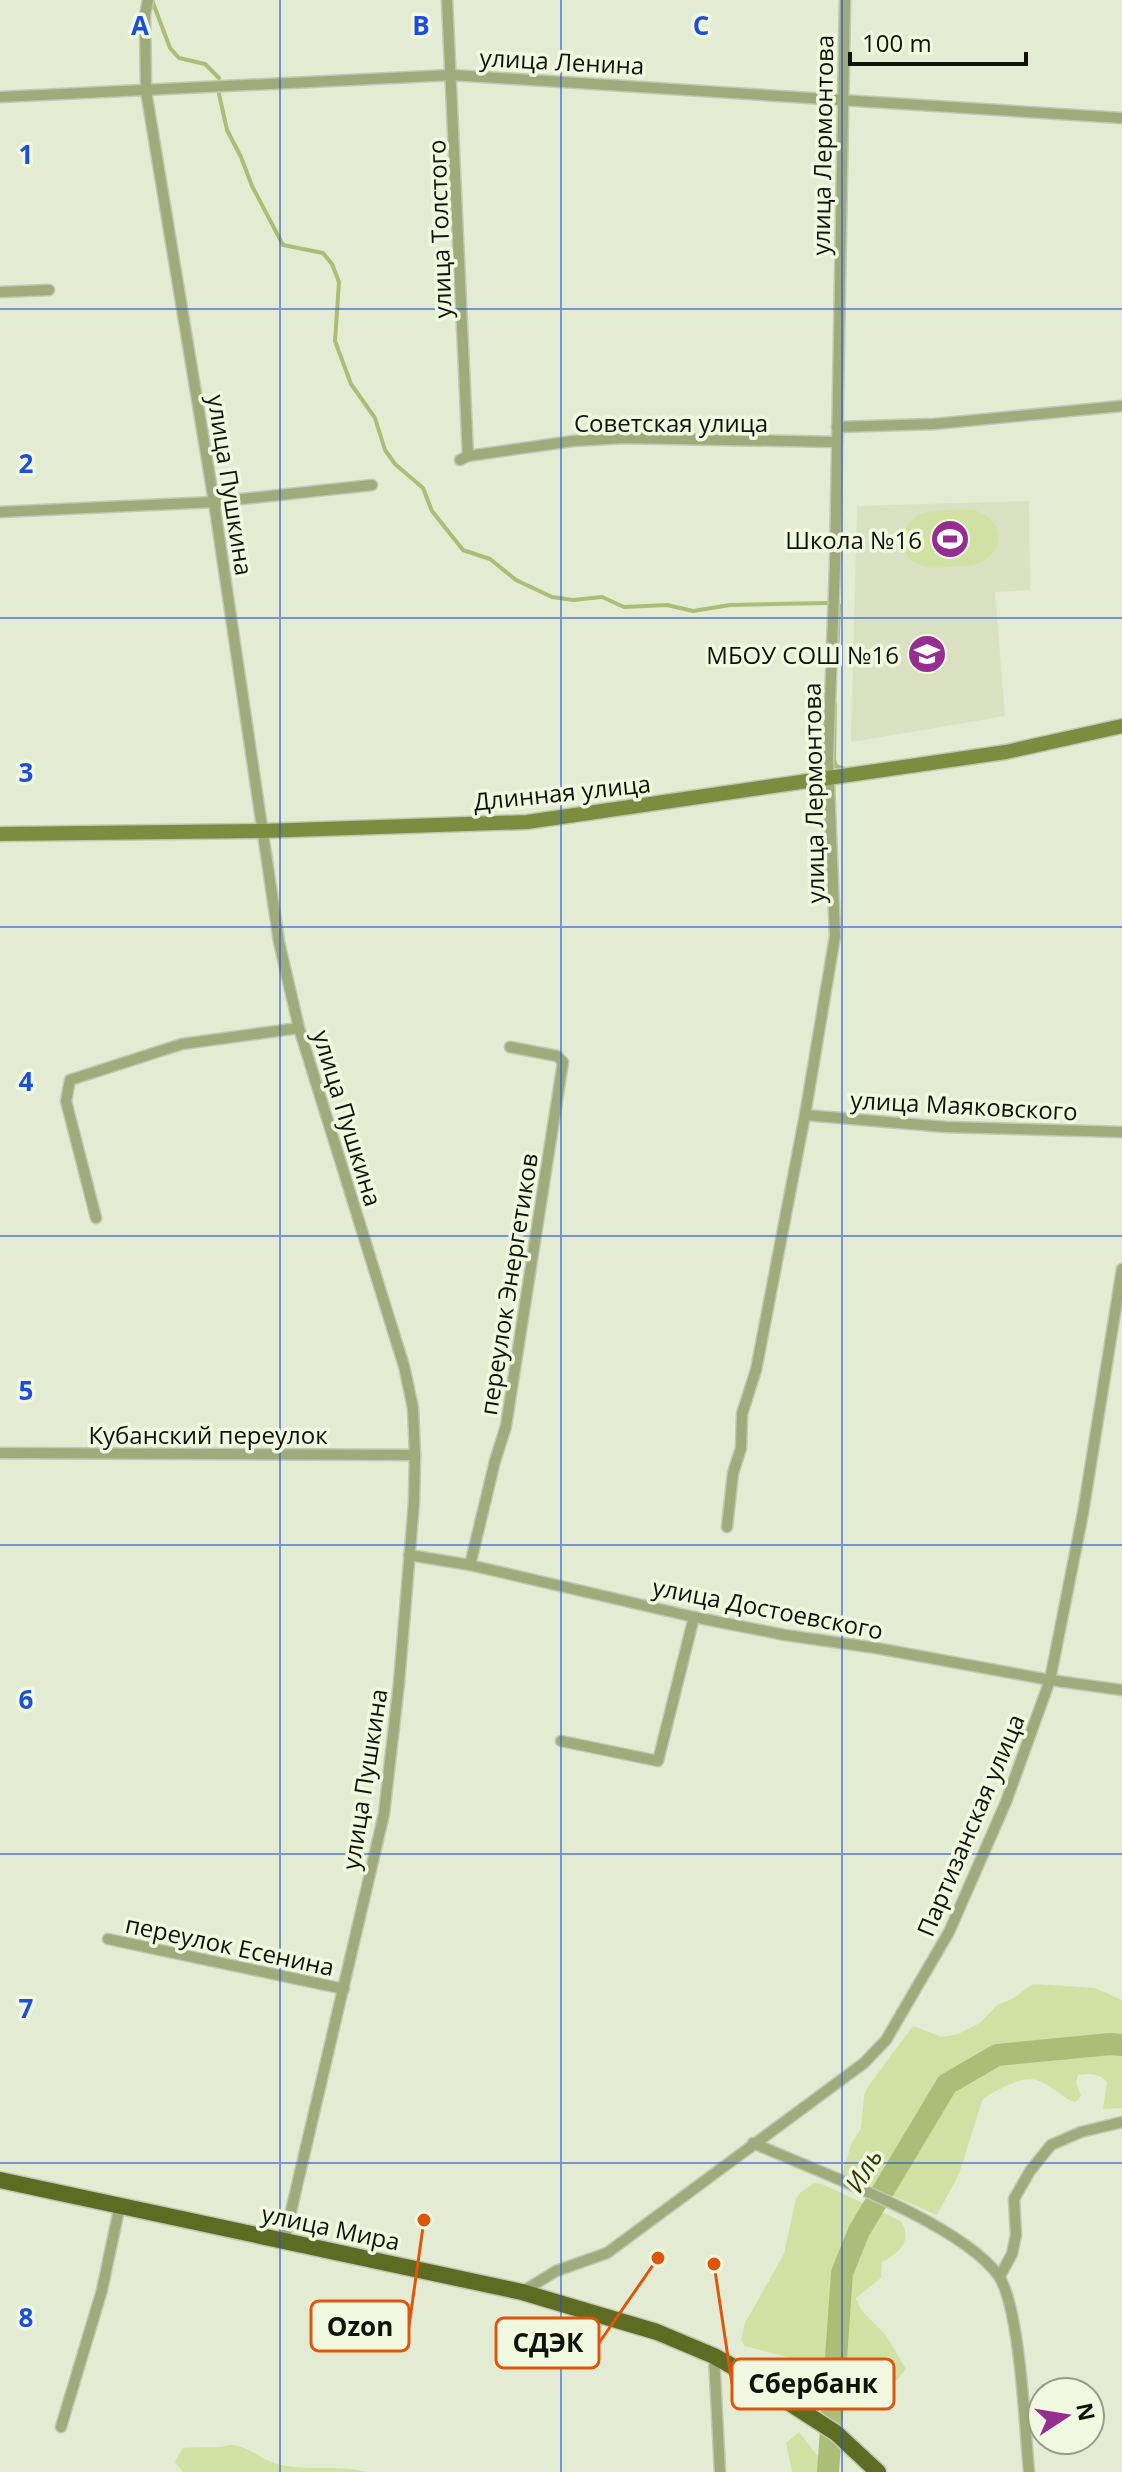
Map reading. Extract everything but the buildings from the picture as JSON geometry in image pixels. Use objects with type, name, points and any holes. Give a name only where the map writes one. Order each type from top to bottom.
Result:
[{"type":"highway","name":"улица Мира","points":[[0,2180],[522,2292],[657,2332],[737,2369],[836,2433],[878,2472]]},
{"type":"main road","name":"Длинная улица","points":[[0,834],[263,831],[527,822],[1006,752],[1122,726]]},
{"type":"street","name":"улица Пушкина","points":[[148,0],[145,15],[146,91],[214,502],[279,942],[299,1028],[404,1366],[413,1408],[415,1455],[409,1555],[384,1814],[284,2241]]},
{"type":"street","name":"улица Толстого","points":[[447,0],[464,458]]},
{"type":"street","name":"улица Лермонтова","points":[[727,1527],[733,1473],[741,1448],[742,1414],[756,1370],[805,1115],[835,936],[829,779],[845,0]]},
{"type":"street","name":"улица Ленина","points":[[0,97],[452,75],[1122,118]]},
{"type":"street","points":[[0,292],[49,290]]},
{"type":"street","points":[[837,427],[934,424],[1122,406]]},
{"type":"street","name":"Советская улица","points":[[464,458],[573,441],[623,438],[837,442]]},
{"type":"street","points":[[0,512],[214,502],[372,485]]},
{"type":"street","points":[[96,1218],[66,1101],[70,1080],[182,1044],[299,1028]]},
{"type":"street","name":"переулок Энергетиков","points":[[470,1565],[506,1426],[563,1062],[557,1056],[510,1047]]},
{"type":"street","name":"улица Маяковского","points":[[805,1115],[946,1127],[1122,1132]]},
{"type":"street","name":"Партизанская улица","points":[[522,2292],[556,2271],[607,2253],[864,2063],[886,2040],[949,1932],[1006,1802],[1050,1680],[1083,1513],[1122,1269]]},
{"type":"street","name":"Кубанский переулок","points":[[0,1453],[415,1455]]},
{"type":"street","name":"улица Достоевского","points":[[409,1555],[470,1565],[694,1617],[1122,1690]]},
{"type":"street","points":[[561,1741],[658,1761],[694,1617]]},
{"type":"street","name":"переулок Есенина","points":[[108,1939],[344,1989]]},
{"type":"street","points":[[1000,2276],[1014,2244],[1014,2199],[1030,2171],[1051,2145],[1081,2132],[1122,2122]]},
{"type":"street","points":[[753,2143],[934,2225],[972,2249],[1000,2276],[1012,2312],[1029,2472]]},
{"type":"street","points":[[61,2427],[102,2290],[120,2205]]},
{"type":"street","points":[[714,2356],[720,2472]]},
{"type":"shaded area","name":"МБОУ СОШ №16","points":[[1029,501],[1030,590],[995,592],[1005,716],[851,742],[857,506]]},
{"type":"green space","name":"Школа №16","points":[[963,509],[982,513],[996,527],[997,545],[993,553],[976,564],[964,566],[931,567],[911,560],[903,545],[906,528],[918,515]]},
{"type":"green space","points":[[1033,1984],[1095,1988],[1122,2000],[1122,2108],[1103,2109],[1107,2082],[1094,2075],[1078,2075],[1076,2082],[1081,2096],[1076,2102],[1045,2084],[1027,2079],[992,2093],[982,2101],[959,2174],[937,2215],[842,2174],[852,2142],[861,2129],[867,2088],[913,2026],[942,2037],[958,2034],[980,2023],[997,2005]]},
{"type":"green space","points":[[814,2183],[901,2221],[906,2234],[903,2245],[882,2262],[881,2278],[856,2298],[862,2311],[885,2334],[906,2369],[897,2380],[875,2388],[864,2408],[806,2362],[745,2346],[741,2340],[745,2323],[784,2254],[796,2198]]},
{"type":"green space","points":[[799,2432],[819,2458],[825,2472],[792,2472],[786,2443]]},
{"type":"green space","points":[[230,2445],[288,2466],[367,2472],[183,2472],[175,2462],[183,2448]]},
{"type":"waterway","points":[[152,0],[170,48],[179,58],[205,64],[219,78]]},
{"type":"waterway","points":[[219,94],[227,130],[283,245],[323,253],[332,264],[339,282],[335,341],[351,384],[375,418],[385,450],[395,464],[423,488],[432,511],[463,550],[490,559],[516,580],[552,597],[573,600],[602,597],[624,607],[667,605],[693,611],[730,605],[827,603]]},
{"type":"waterway","points":[[837,659],[839,605]]},
{"type":"waterway","points":[[835,704],[834,760],[836,766],[845,769]]},
{"type":"waterway","name":"Иль","points":[[828,2472],[842,2273],[859,2231],[947,2084],[997,2055],[1122,2045]]},
{"type":"place","name":"Школа №16","points":[[950,539]]},
{"type":"place","name":"МБОУ СОШ №16","points":[[927,654]]},
{"type":"place","name":"Ozon","points":[[424,2220]]},
{"type":"place","name":"СДЭК","points":[[658,2258]]},
{"type":"place","name":"Сбербанк","points":[[714,2264]]}]
